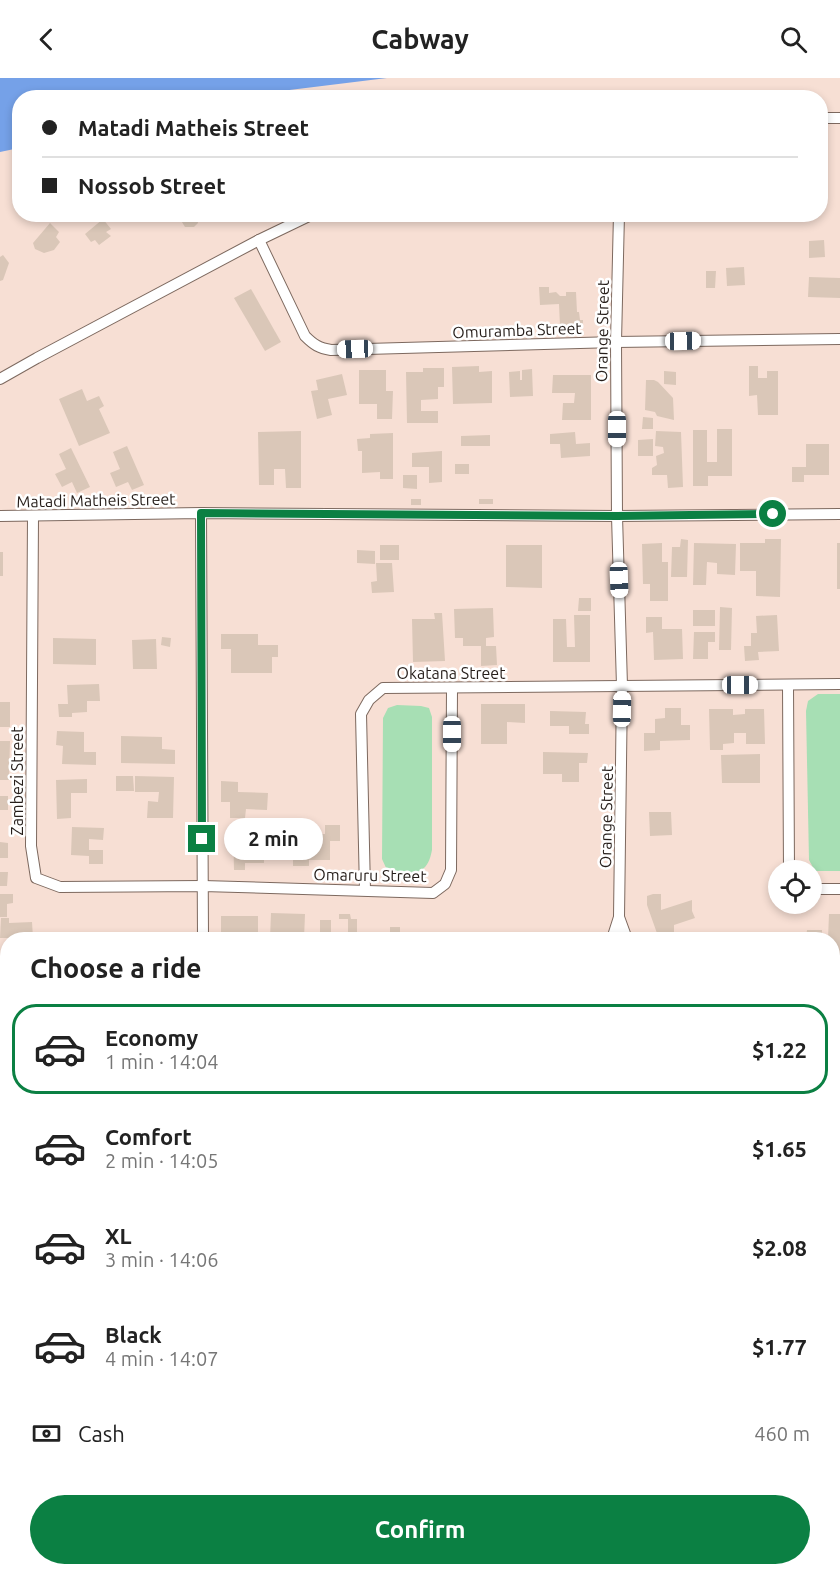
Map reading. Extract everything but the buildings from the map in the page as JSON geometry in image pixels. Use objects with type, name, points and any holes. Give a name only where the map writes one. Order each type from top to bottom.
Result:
[{"type":"street","points":[[0,380],[37,358],[297,222]]},
{"type":"street","name":"Orange Street","points":[[614,932],[619,917],[622,686],[617,516],[616,342],[619,222]]},
{"type":"street","name":"Omuramba Street","points":[[260,240],[305,336],[320,348],[332,350],[616,342],[840,339]]},
{"type":"street","points":[[201,513],[203,932]]},
{"type":"street","name":"Matadi Matheis Street","points":[[0,516],[201,513],[617,516],[840,514]]},
{"type":"street","name":"Zambezi Street","points":[[33,516],[31,846],[36,878],[60,887],[202,886]]},
{"type":"street","name":"Okatana Street","points":[[365,891],[361,714],[369,699],[383,688],[840,684]]},
{"type":"street","points":[[788,685],[789,860]]},
{"type":"street","name":"Omaruru Street","points":[[202,886],[432,893],[445,884],[451,870],[452,688]]},
{"type":"street","points":[[822,889],[840,889]]},
{"type":"street","name":"Orange Street","points":[[619,917],[624,932]]},
{"type":"green space","points":[[818,694],[840,694],[840,871],[822,871],[822,860],[809,860],[806,711],[808,701]]},
{"type":"green space","points":[[397,705],[429,708],[432,717],[432,850],[428,863],[422,870],[399,877],[387,870],[382,859],[383,718],[388,708]]},
{"type":"water","points":[[0,78],[387,78],[290,90],[12,90],[12,149],[0,152]]},
{"type":"route","points":[[202,839],[201,513],[617,516],[773,514]]}]
